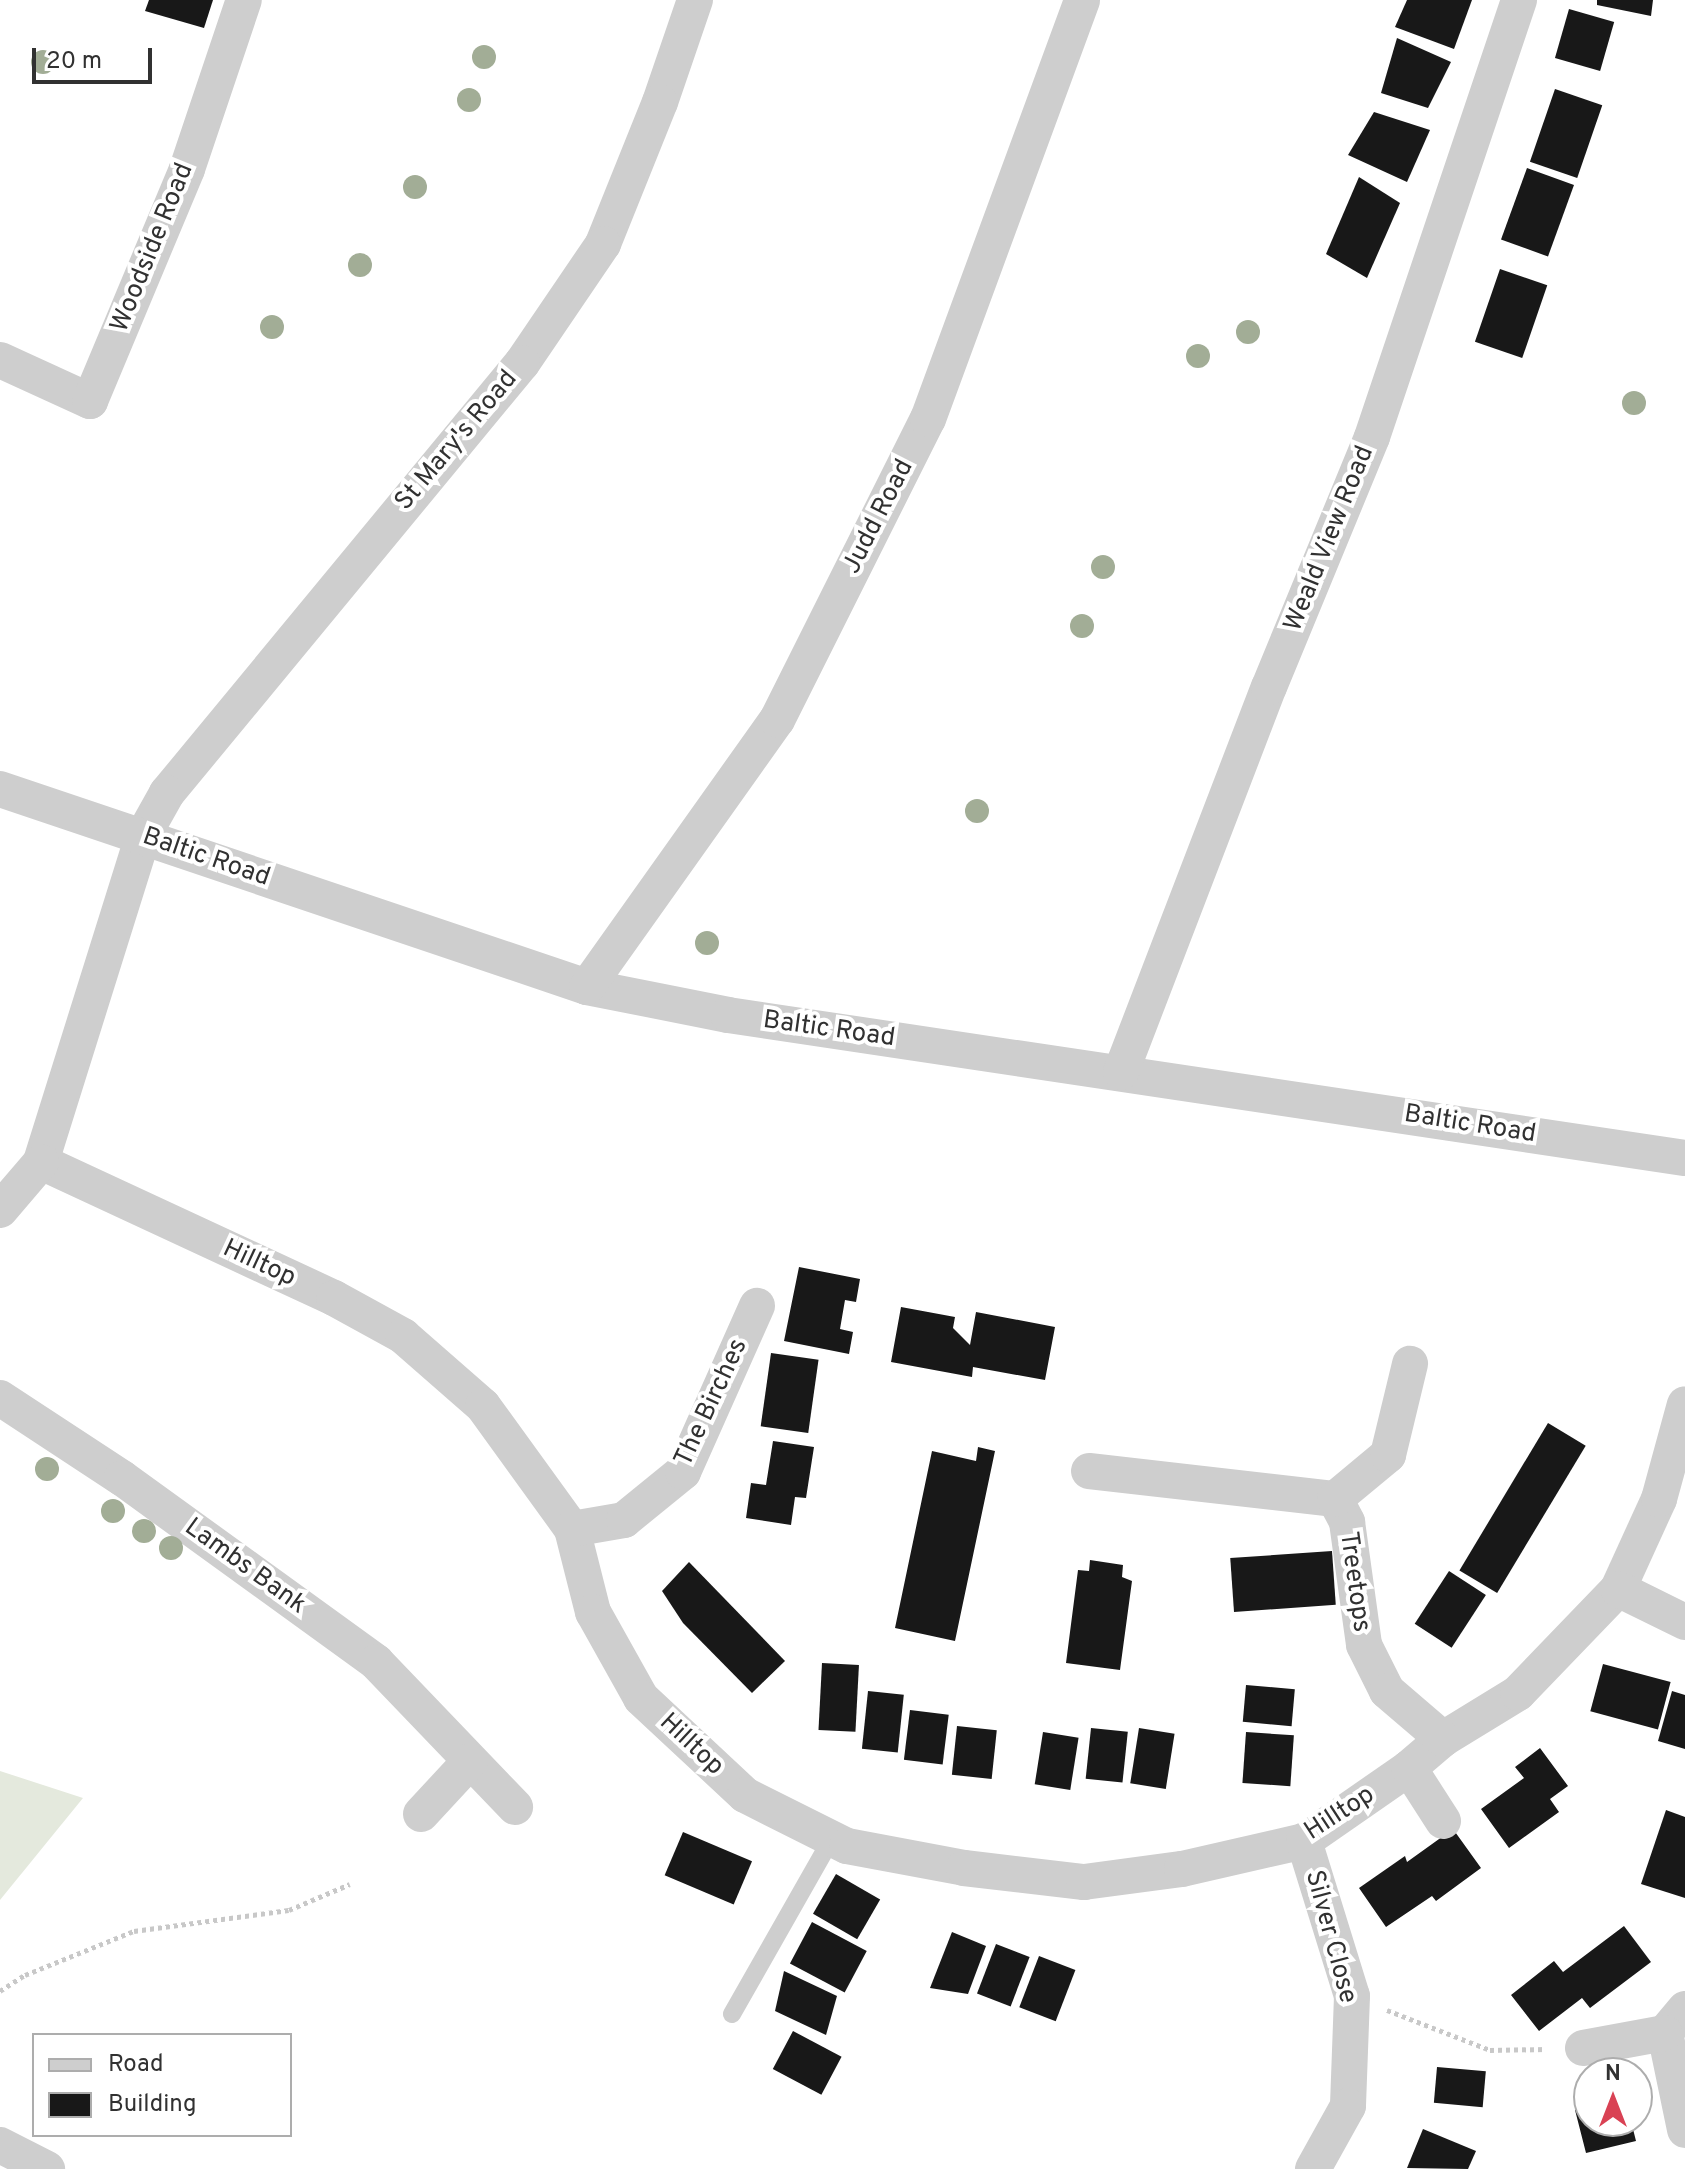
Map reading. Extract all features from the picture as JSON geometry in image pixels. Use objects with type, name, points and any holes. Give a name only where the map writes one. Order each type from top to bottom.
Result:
[{"type":"street","name":"Woodside Road","points":[[0,360],[90,401],[187,169],[244,0]]},
{"type":"street","name":"St Mary's Road","points":[[143,836],[167,793],[522,363],[603,244],[660,102],[695,0]]},
{"type":"street","name":"Judd Road","points":[[587,987],[777,720],[839,597],[928,419],[1082,0]]},
{"type":"street","name":"Weald View Road","points":[[1121,1072],[1269,687],[1372,437],[1519,0]]},
{"type":"street","name":"Baltic Road","points":[[0,789],[587,987],[728,1015],[1685,1158]]},
{"type":"street","points":[[0,1210],[41,1162],[143,836]]},
{"type":"street","name":"Hilltop","points":[[41,1162],[334,1298],[403,1336],[483,1406],[572,1529],[593,1612],[641,1698],[745,1795],[847,1846],[964,1868],[1084,1882],[1182,1869],[1304,1841],[1409,1768],[1443,1739],[1518,1693],[1618,1589],[1659,1499],[1685,1404]]},
{"type":"street","name":"The Birches","points":[[572,1529],[624,1520],[683,1472],[757,1306]]},
{"type":"street","points":[[1335,1499],[1388,1455],[1410,1364]]},
{"type":"street","name":"Lambs Bank","points":[[0,1398],[122,1478],[376,1662],[515,1807]]},
{"type":"street","name":"Treetops","points":[[1089,1471],[1335,1499],[1347,1522],[1364,1645],[1387,1691],[1443,1739]]},
{"type":"street","points":[[1618,1589],[1685,1622]]},
{"type":"street","points":[[421,1814],[470,1761]]},
{"type":"street","points":[[1409,1768],[1443,1821]]},
{"type":"street","name":"Silver Close","points":[[1304,1841],[1352,1996],[1348,2106],[1313,2169]]},
{"type":"street","points":[[1583,2048],[1675,2021],[1685,2130]]},
{"type":"street","points":[[0,2145],[47,2169]]},
{"type":"lane","points":[[732,2014],[832,1838]]},
{"type":"path","points":[[0,1991],[25,1975],[134,1931],[289,1910],[350,1884]]},
{"type":"path","points":[[1352,1996],[1490,2050],[1583,2048]]},
{"type":"shaded area","points":[[0,1771],[83,1798],[0,1900]]},
{"type":"building","points":[[149,0],[213,0],[204,28],[145,11]]},
{"type":"building","points":[[1407,0],[1472,0],[1454,49],[1395,27]]},
{"type":"building","points":[[1597,0],[1653,0],[1651,16],[1597,5]]},
{"type":"building","points":[[1569,9],[1614,22],[1600,71],[1555,58]]},
{"type":"building","points":[[1397,38],[1451,62],[1428,108],[1381,93]]},
{"type":"building","points":[[1555,89],[1602,105],[1577,178],[1530,162]]},
{"type":"building","points":[[1374,112],[1430,130],[1407,182],[1348,155]]},
{"type":"building","points":[[1527,168],[1574,185],[1548,257],[1501,239]]},
{"type":"building","points":[[1359,177],[1400,203],[1367,278],[1326,254]]},
{"type":"building","points":[[1500,269],[1547,285],[1522,358],[1475,342]]},
{"type":"building","points":[[799,1267],[860,1279],[856,1302],[845,1300],[840,1329],[853,1332],[849,1354],[784,1341]]},
{"type":"building","points":[[901,1307],[955,1317],[953,1328],[970,1345],[976,1312],[1055,1327],[1045,1380],[973,1367],[972,1377],[891,1362]]},
{"type":"building","points":[[771,1353],[819,1360],[808,1433],[761,1426]]},
{"type":"building","points":[[1548,1423],[1586,1446],[1497,1593],[1459,1570]]},
{"type":"building","points":[[773,1441],[814,1447],[806,1498],[795,1497],[791,1525],[746,1518],[751,1483],[766,1485]]},
{"type":"building","points":[[978,1447],[995,1451],[955,1641],[895,1628],[932,1451],[976,1461]]},
{"type":"building","points":[[1332,1551],[1336,1605],[1234,1612],[1230,1558]]},
{"type":"building","points":[[1090,1560],[1123,1565],[1122,1577],[1132,1581],[1120,1670],[1066,1663],[1078,1570],[1089,1571]]},
{"type":"building","points":[[689,1562],[785,1661],[752,1693],[683,1623],[662,1591]]},
{"type":"building","points":[[1449,1571],[1486,1595],[1452,1648],[1415,1624]]},
{"type":"building","points":[[822,1663],[859,1665],[855,1732],[818,1730]]},
{"type":"building","points":[[1603,1664],[1671,1682],[1658,1729],[1590,1711]]},
{"type":"building","points":[[1246,1685],[1295,1689],[1292,1726],[1243,1722]]},
{"type":"building","points":[[868,1691],[904,1695],[898,1752],[862,1749]]},
{"type":"building","points":[[1672,1691],[1685,1695],[1685,1749],[1658,1741]]},
{"type":"building","points":[[910,1710],[949,1715],[943,1764],[904,1760]]},
{"type":"building","points":[[957,1726],[997,1730],[992,1779],[952,1775]]},
{"type":"building","points":[[1091,1728],[1128,1732],[1122,1783],[1086,1779]]},
{"type":"building","points":[[1139,1728],[1175,1734],[1166,1789],[1130,1783]]},
{"type":"building","points":[[1043,1732],[1079,1738],[1070,1790],[1035,1784]]},
{"type":"building","points":[[1246,1732],[1294,1735],[1290,1786],[1242,1783]]},
{"type":"building","points":[[1540,1748],[1568,1786],[1550,1799],[1559,1812],[1509,1848],[1481,1809],[1524,1778],[1515,1767]]},
{"type":"building","points":[[1666,1810],[1685,1817],[1685,1898],[1641,1884]]},
{"type":"building","points":[[1453,1829],[1481,1868],[1436,1901],[1432,1896],[1386,1927],[1359,1888],[1405,1856],[1407,1862]]},
{"type":"building","points":[[683,1832],[752,1861],[734,1905],[665,1875]]},
{"type":"building","points":[[836,1874],[880,1899],[857,1939],[813,1914]]},
{"type":"building","points":[[812,1922],[867,1951],[845,1993],[790,1963]]},
{"type":"building","points":[[1624,1926],[1651,1962],[1590,2008],[1582,1998],[1539,2031],[1511,1995],[1554,1961],[1563,1972]]},
{"type":"building","points":[[952,1932],[986,1946],[968,1994],[930,1988]]},
{"type":"building","points":[[996,1944],[1030,1957],[1011,2006],[977,1993]]},
{"type":"building","points":[[1039,1956],[1075,1970],[1056,2021],[1019,2007]]},
{"type":"building","points":[[784,1971],[837,1996],[826,2035],[775,2011]]},
{"type":"building","points":[[793,2031],[842,2057],[821,2095],[773,2069]]},
{"type":"building","points":[[1437,2067],[1486,2071],[1483,2107],[1434,2103]]},
{"type":"building","points":[[1423,2129],[1476,2151],[1468,2169],[1407,2168]]},
{"type":"building","points":[[1582,2137],[1635,2137],[1636,2141],[1586,2153]]}]
